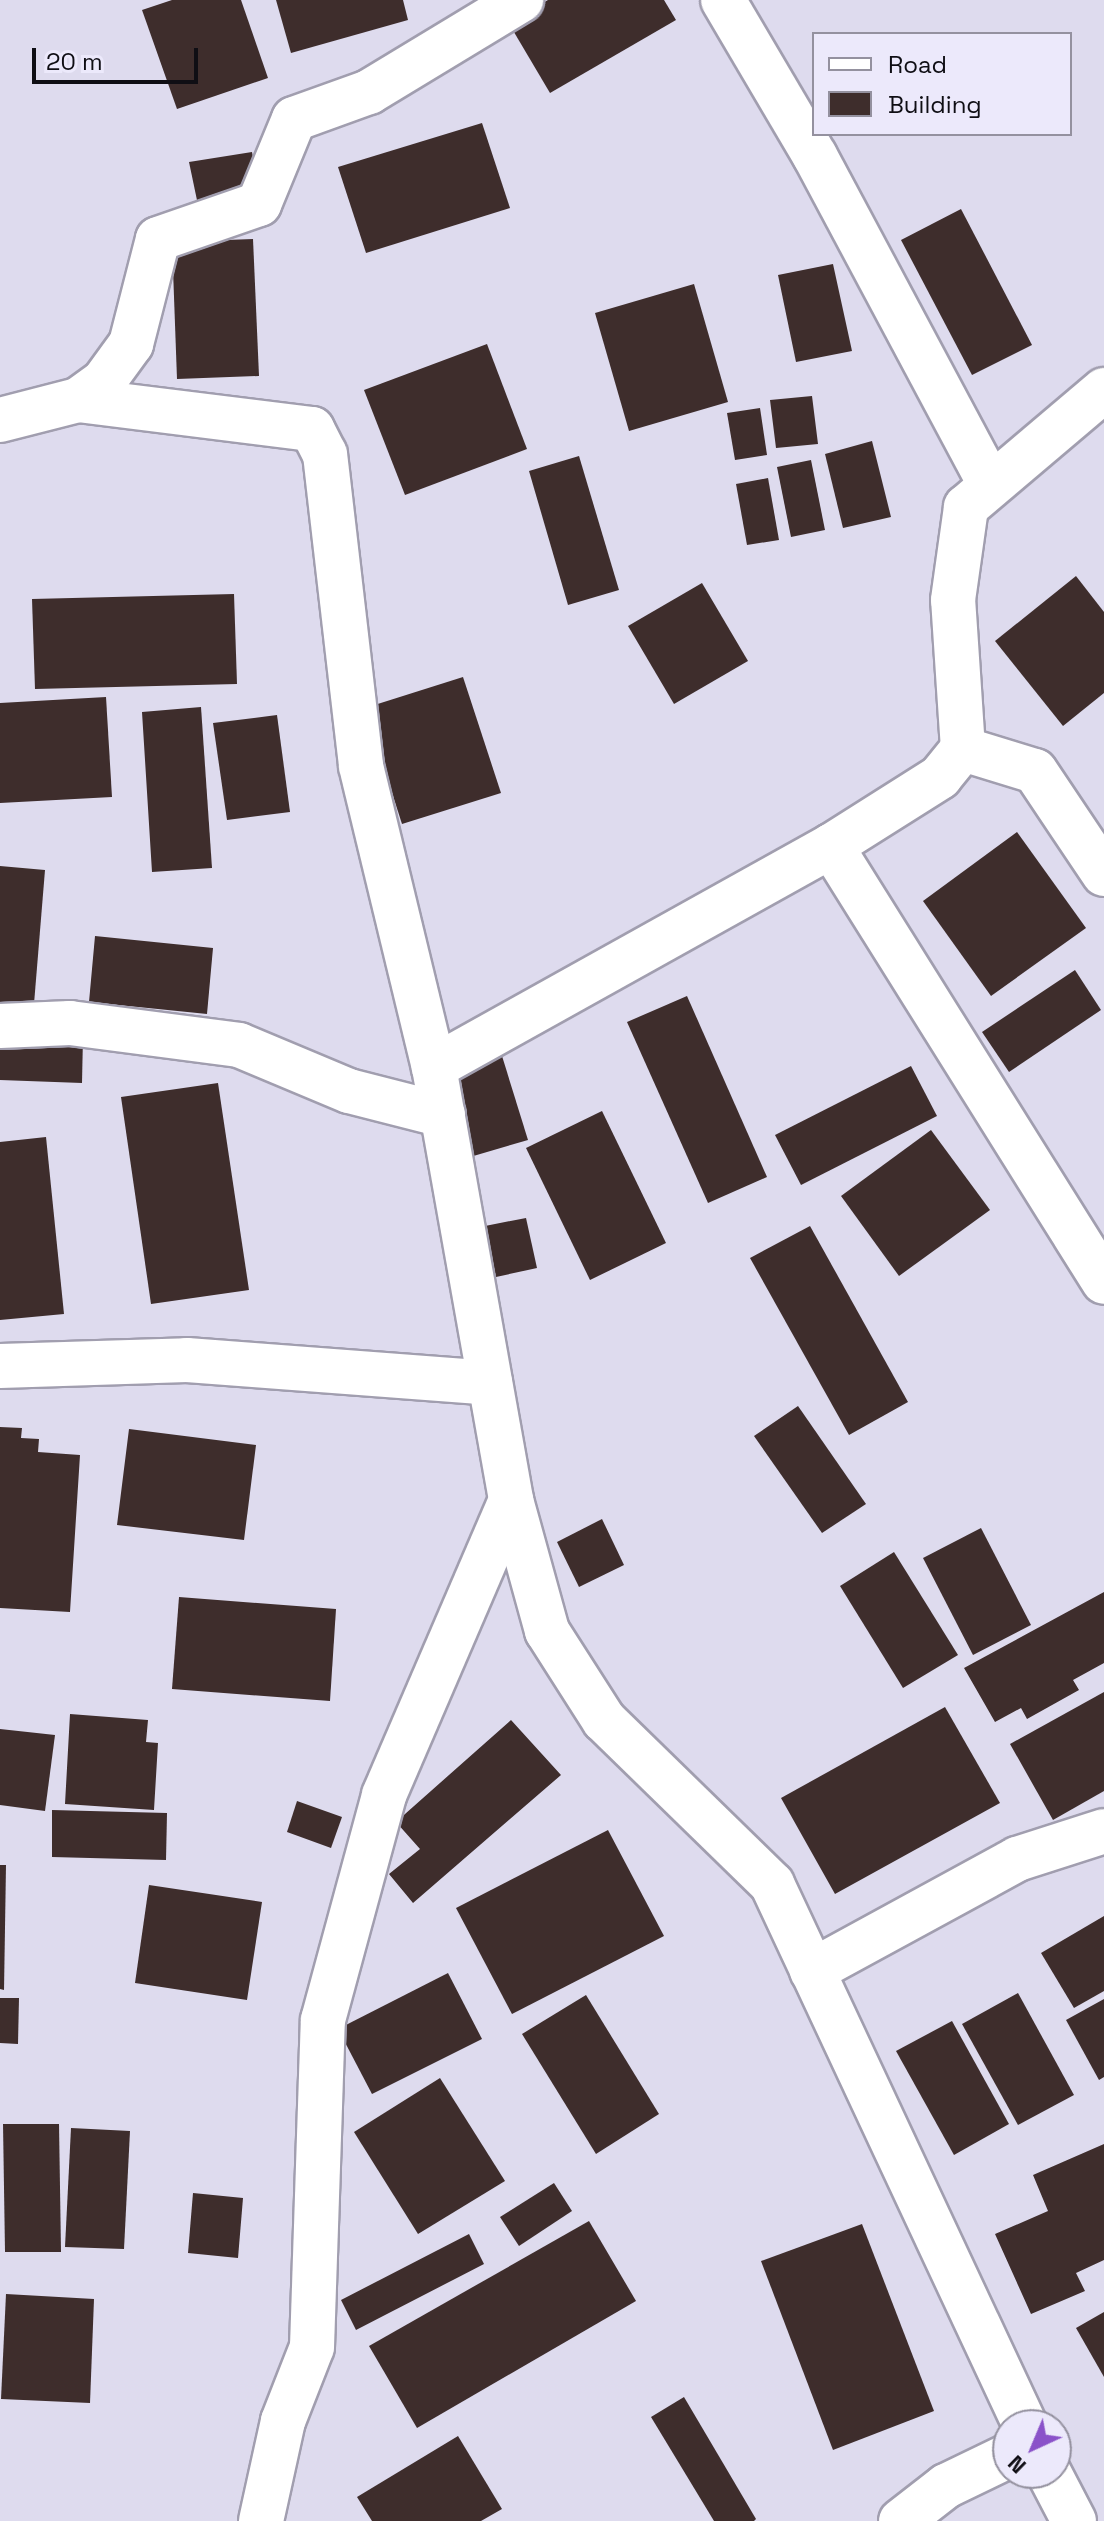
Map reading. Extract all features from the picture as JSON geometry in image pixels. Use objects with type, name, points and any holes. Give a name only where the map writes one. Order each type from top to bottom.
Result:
[{"type":"street","points":[[78,400],[104,381],[131,344],[158,239],[259,204],[294,119],[369,92],[521,0]]},
{"type":"street","points":[[723,0],[815,156],[989,482]]},
{"type":"street","points":[[434,1067],[831,846],[940,777],[963,749],[954,558],[966,507],[989,482],[1104,390]]},
{"type":"street","points":[[0,420],[78,400],[312,429],[325,454],[361,766],[434,1067],[511,1500],[547,1631],[596,1708],[772,1884],[1017,2409]]},
{"type":"street","points":[[963,749],[1035,771],[1104,874]]},
{"type":"street","points":[[831,846],[1104,1282]]},
{"type":"street","points":[[0,1026],[70,1023],[239,1045],[349,1091],[443,1115]]},
{"type":"street","points":[[0,1366],[187,1360],[490,1383]]},
{"type":"street","points":[[261,2521],[283,2421],[312,2347],[323,2020],[384,1795],[511,1500]]},
{"type":"street","points":[[812,1971],[1017,1859],[1104,1831]]},
{"type":"street","points":[[901,2521],[946,2486],[992,2464]]},
{"type":"street","points":[[1057,2489],[1074,2521]]},
{"type":"building","points":[[172,0],[241,0],[268,78],[177,109],[142,10]]},
{"type":"building","points":[[276,0],[403,0],[408,20],[291,53]]},
{"type":"building","points":[[548,0],[664,0],[676,20],[550,93],[508,22]]},
{"type":"building","points":[[482,123],[510,208],[366,253],[338,167]]},
{"type":"building","points":[[252,152],[260,194],[198,205],[189,162]]},
{"type":"building","points":[[961,209],[1032,345],[972,375],[901,240]]},
{"type":"building","points":[[253,239],[259,376],[177,379],[172,242]]},
{"type":"building","points":[[833,264],[852,351],[796,362],[778,275]]},
{"type":"building","points":[[694,284],[728,402],[629,431],[595,313]]},
{"type":"building","points":[[487,344],[527,449],[405,495],[364,390]]},
{"type":"building","points":[[812,396],[818,444],[776,448],[770,400]]},
{"type":"building","points":[[760,408],[767,455],[735,460],[727,413]]},
{"type":"building","points":[[872,441],[891,517],[843,528],[825,454]]},
{"type":"building","points":[[579,456],[619,590],[568,605],[529,471]]},
{"type":"building","points":[[811,460],[825,530],[791,537],[777,467]]},
{"type":"building","points":[[768,478],[779,540],[747,545],[736,484]]},
{"type":"building","points":[[1076,576],[1104,612],[1104,693],[1063,726],[995,641]]},
{"type":"building","points":[[702,583],[748,661],[674,704],[628,626]]},
{"type":"building","points":[[234,594],[237,684],[35,689],[32,599]]},
{"type":"building","points":[[463,677],[501,793],[402,824],[365,708]]},
{"type":"building","points":[[106,697],[112,797],[0,803],[0,703]]},
{"type":"building","points":[[201,707],[212,868],[152,872],[142,712]]},
{"type":"building","points":[[277,715],[290,812],[227,820],[213,723]]},
{"type":"building","points":[[1017,832],[1086,928],[991,996],[923,901]]},
{"type":"building","points":[[0,866],[45,870],[33,1016],[0,1014]]},
{"type":"building","points":[[95,936],[213,948],[207,1014],[89,1002]]},
{"type":"building","points":[[1075,970],[1101,1010],[1009,1072],[982,1032]]},
{"type":"building","points":[[687,996],[767,1177],[708,1203],[627,1022]]},
{"type":"building","points":[[0,1033],[83,1036],[82,1083],[0,1080]]},
{"type":"building","points":[[502,1056],[528,1140],[470,1157],[444,1073]]},
{"type":"building","points":[[911,1066],[937,1116],[801,1185],[775,1135]]},
{"type":"building","points":[[218,1083],[249,1290],[151,1304],[121,1097]]},
{"type":"building","points":[[602,1111],[666,1243],[590,1280],[526,1148]]},
{"type":"building","points":[[931,1130],[990,1210],[899,1276],[841,1196]]},
{"type":"building","points":[[46,1137],[64,1314],[0,1320],[0,1142]]},
{"type":"building","points":[[526,1218],[537,1268],[496,1277],[485,1226]]},
{"type":"building","points":[[810,1226],[908,1402],[849,1435],[750,1258]]},
{"type":"building","points":[[798,1406],[866,1504],[822,1533],[754,1436]]},
{"type":"building","points":[[0,1427],[22,1428],[21,1438],[39,1439],[38,1452],[80,1455],[70,1612],[0,1608]]},
{"type":"building","points":[[129,1429],[256,1445],[244,1540],[117,1525]]},
{"type":"building","points":[[602,1519],[624,1565],[579,1587],[557,1542]]},
{"type":"building","points":[[981,1528],[1031,1625],[973,1655],[923,1558]]},
{"type":"building","points":[[894,1552],[958,1655],[903,1688],[840,1586]]},
{"type":"building","points":[[1104,1592],[1104,1663],[1073,1680],[1079,1690],[1027,1719],[1021,1708],[995,1722],[964,1668]]},
{"type":"building","points":[[179,1597],[336,1609],[330,1701],[172,1689]]},
{"type":"building","points":[[1104,1692],[1104,1791],[1053,1820],[1010,1744]]},
{"type":"building","points":[[945,1707],[1000,1803],[835,1894],[781,1798]]},
{"type":"building","points":[[70,1714],[148,1720],[146,1742],[158,1743],[154,1810],[65,1804]]},
{"type":"building","points":[[511,1720],[561,1775],[413,1903],[389,1874],[420,1849],[396,1822]]},
{"type":"building","points":[[0,1729],[55,1735],[45,1811],[0,1805]]},
{"type":"building","points":[[297,1801],[342,1817],[331,1848],[287,1832]]},
{"type":"building","points":[[52,1810],[167,1813],[166,1860],[52,1857]]},
{"type":"building","points":[[608,1830],[664,1936],[512,2014],[456,1908]]},
{"type":"building","points":[[0,1865],[6,1865],[4,1990],[0,1989]]},
{"type":"building","points":[[149,1885],[262,1902],[247,2000],[135,1983]]},
{"type":"building","points":[[1104,1916],[1104,1991],[1074,2008],[1041,1953]]},
{"type":"building","points":[[448,1973],[482,2039],[372,2094],[338,2029]]},
{"type":"building","points":[[1018,1993],[1074,2095],[1018,2125],[962,2024]]},
{"type":"building","points":[[586,1995],[659,2114],[596,2154],[522,2034]]},
{"type":"building","points":[[0,1998],[19,1998],[18,2044],[0,2043]]},
{"type":"building","points":[[1104,1999],[1104,2077],[1099,2080],[1066,2020]]},
{"type":"building","points":[[952,2021],[1009,2124],[954,2155],[896,2051]]},
{"type":"building","points":[[440,2078],[505,2181],[418,2234],[354,2132]]},
{"type":"building","points":[[3,2124],[59,2124],[61,2252],[5,2252]]},
{"type":"building","points":[[71,2128],[130,2131],[124,2249],[65,2247]]},
{"type":"building","points":[[1104,2144],[1104,2260],[1076,2273],[1085,2291],[1031,2314],[995,2234],[1048,2211],[1033,2175]]},
{"type":"building","points":[[554,2183],[572,2211],[519,2246],[500,2217]]},
{"type":"building","points":[[193,2193],[243,2198],[238,2258],[188,2253]]},
{"type":"building","points":[[589,2221],[636,2301],[417,2428],[369,2346]]},
{"type":"building","points":[[862,2224],[934,2411],[833,2450],[761,2261]]},
{"type":"building","points":[[469,2234],[484,2264],[356,2330],[341,2300]]},
{"type":"building","points":[[6,2294],[94,2299],[90,2403],[1,2399]]},
{"type":"building","points":[[1104,2312],[1104,2377],[1076,2328]]},
{"type":"building","points":[[684,2397],[756,2519],[754,2521],[714,2521],[651,2417]]},
{"type":"building","points":[[458,2436],[502,2509],[481,2521],[372,2521],[357,2497]]}]
